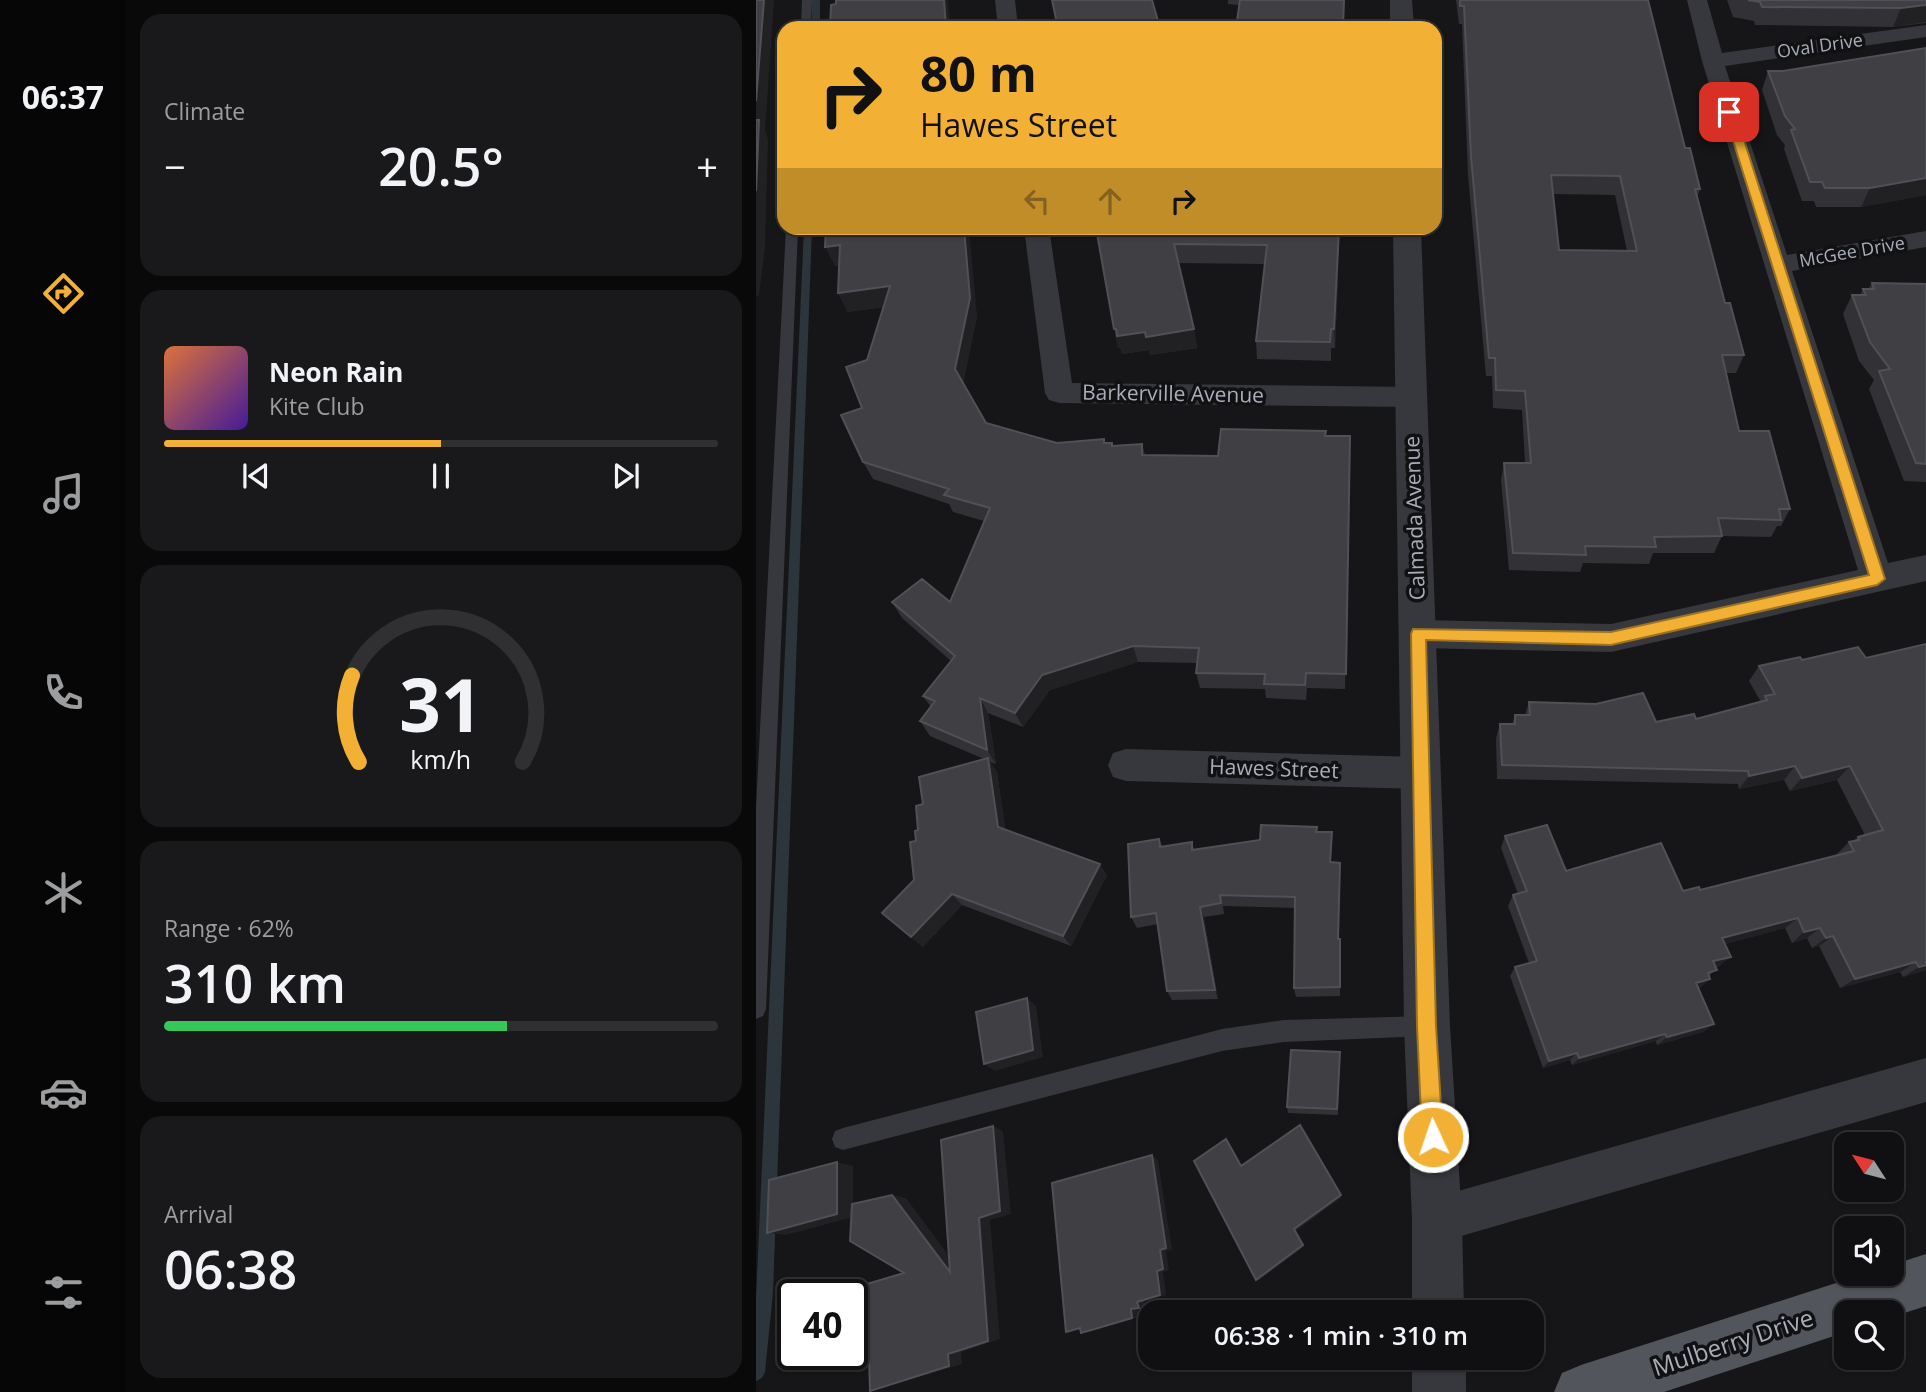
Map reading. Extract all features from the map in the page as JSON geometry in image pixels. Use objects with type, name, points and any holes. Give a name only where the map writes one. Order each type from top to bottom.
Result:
[{"type":"main road","name":"Mulberry Drive","points":[[1581,1392],[1926,1280]]},
{"type":"street","points":[[1004,0],[1007,21]]},
{"type":"street","points":[[1401,0],[1402,21]]},
{"type":"street","points":[[1697,0],[1713,61],[1877,579]]},
{"type":"street","name":"Oval Drive","points":[[1713,61],[1926,32]]},
{"type":"street","name":"Barkerville Avenue","points":[[1037,235],[1059,393],[1412,397]]},
{"type":"street","name":"Calmada Avenue","points":[[1407,235],[1427,1026],[1437,1220],[1438,1300]]},
{"type":"street","name":"McGee Drive","points":[[1778,265],[1926,239]]},
{"type":"street","points":[[1419,634],[1611,639],[1926,568]]},
{"type":"street","name":"Hawes Street","points":[[1126,765],[1421,773]]},
{"type":"street","points":[[1437,1220],[1926,1080]]},
{"type":"street","points":[[1439,1370],[1439,1392]]},
{"type":"lane","points":[[806,21],[807,0]]},
{"type":"lane","points":[[756,1009],[792,235]]},
{"type":"lane","points":[[843,1139],[1222,1040],[1321,1028],[1427,1026]]},
{"type":"building","points":[[756,0],[764,0],[756,101]]},
{"type":"building","points":[[836,0],[944,0],[946,21],[830,21],[831,5],[836,4]]},
{"type":"building","points":[[1052,0],[1152,0],[1158,21],[1056,21]]},
{"type":"building","points":[[1240,0],[1344,0],[1343,21],[1237,21]]},
{"type":"building","points":[[1460,0],[1648,0],[1685,148],[1690,148],[1700,189],[1695,189],[1725,303],[1730,303],[1744,355],[1722,355],[1739,431],[1769,431],[1790,509],[1779,509],[1781,520],[1718,518],[1722,536],[1654,537],[1656,547],[1585,546],[1586,555],[1513,553],[1504,463],[1531,463],[1525,391],[1496,390],[1495,358],[1489,358],[1471,156],[1464,6],[1460,6]],"holes":[[[1551,175],[1620,176],[1637,251],[1559,250]]]},
{"type":"building","points":[[1748,0],[1926,0],[1926,5],[1901,8],[1762,7],[1760,2]]},
{"type":"building","points":[[1926,48],[1926,178],[1870,188],[1825,188],[1822,182],[1810,182],[1791,130],[1795,129],[1785,116],[1768,71],[1783,71]]},
{"type":"building","points":[[756,120],[759,120],[756,191]]},
{"type":"building","points":[[826,235],[965,235],[970,298],[955,369],[986,423],[1057,443],[1104,439],[1104,443],[1112,443],[1112,446],[1142,444],[1142,455],[1218,456],[1221,429],[1326,431],[1325,436],[1350,436],[1346,674],[1306,673],[1305,685],[1264,684],[1265,674],[1196,673],[1199,648],[1133,646],[1042,675],[1015,713],[980,698],[987,750],[920,721],[935,701],[923,696],[955,656],[892,602],[922,579],[950,602],[990,508],[944,495],[949,489],[863,462],[841,415],[862,408],[846,367],[867,360],[890,286],[838,293],[840,245],[825,247]]},
{"type":"building","points":[[1097,235],[1339,235],[1334,329],[1331,329],[1330,342],[1256,341],[1267,245],[1174,244],[1194,329],[1146,337],[1145,332],[1117,336]]},
{"type":"building","points":[[1872,283],[1926,284],[1926,464],[1916,463],[1879,371],[1890,369],[1870,342],[1852,295],[1866,295],[1863,289],[1874,289]]},
{"type":"building","points":[[1926,644],[1926,965],[1919,967],[1916,962],[1855,979],[1833,936],[1826,938],[1820,928],[1804,932],[1798,918],[1722,938],[1731,957],[1713,961],[1717,970],[1708,973],[1710,979],[1696,983],[1714,1024],[1667,1037],[1665,1034],[1579,1058],[1577,1053],[1549,1061],[1515,967],[1537,961],[1513,895],[1527,891],[1505,836],[1547,825],[1566,871],[1661,843],[1683,891],[1699,887],[1700,890],[1854,851],[1849,842],[1883,830],[1850,766],[1802,778],[1795,766],[1749,776],[1748,771],[1502,765],[1500,724],[1515,724],[1515,715],[1530,715],[1529,702],[1596,704],[1643,693],[1656,722],[1694,714],[1696,719],[1767,700],[1765,696],[1775,694],[1759,666],[1800,657],[1802,660],[1858,647],[1866,658]]},
{"type":"building","points":[[988,758],[998,827],[1100,864],[1063,936],[952,894],[911,937],[882,913],[914,880],[910,842],[916,841],[915,831],[918,830],[916,806],[923,804],[919,777]]},
{"type":"building","points":[[1261,825],[1317,827],[1316,832],[1332,832],[1330,862],[1340,863],[1340,987],[1294,988],[1295,897],[1220,895],[1221,903],[1200,907],[1215,990],[1167,991],[1156,913],[1131,917],[1128,844],[1159,839],[1160,847],[1192,842],[1192,850],[1260,840]]},
{"type":"building","points":[[1027,998],[1033,1050],[984,1064],[976,1012]]},
{"type":"building","points":[[1291,1050],[1340,1052],[1337,1109],[1287,1107]]},
{"type":"building","points":[[1300,1125],[1341,1195],[1294,1229],[1303,1245],[1256,1280],[1194,1161],[1226,1139],[1241,1166]]},
{"type":"building","points":[[993,1126],[1000,1211],[979,1218],[988,1341],[948,1354],[949,1366],[870,1391],[868,1284],[904,1273],[850,1241],[852,1204],[892,1195],[950,1272],[941,1140]]},
{"type":"building","points":[[1152,1155],[1166,1248],[1160,1250],[1163,1269],[1157,1271],[1160,1295],[1138,1300],[1138,1308],[1131,1309],[1132,1318],[1081,1333],[1080,1328],[1066,1332],[1052,1183]]},
{"type":"building","points":[[837,1162],[837,1214],[767,1233],[769,1180]]},
{"type":"waterway","points":[[816,0],[816,21]]},
{"type":"waterway","points":[[756,1372],[765,1293],[808,235]]},
{"type":"route","points":[[1433,1137],[1427,1026],[1419,634],[1611,639],[1877,579],[1729,112]]}]
